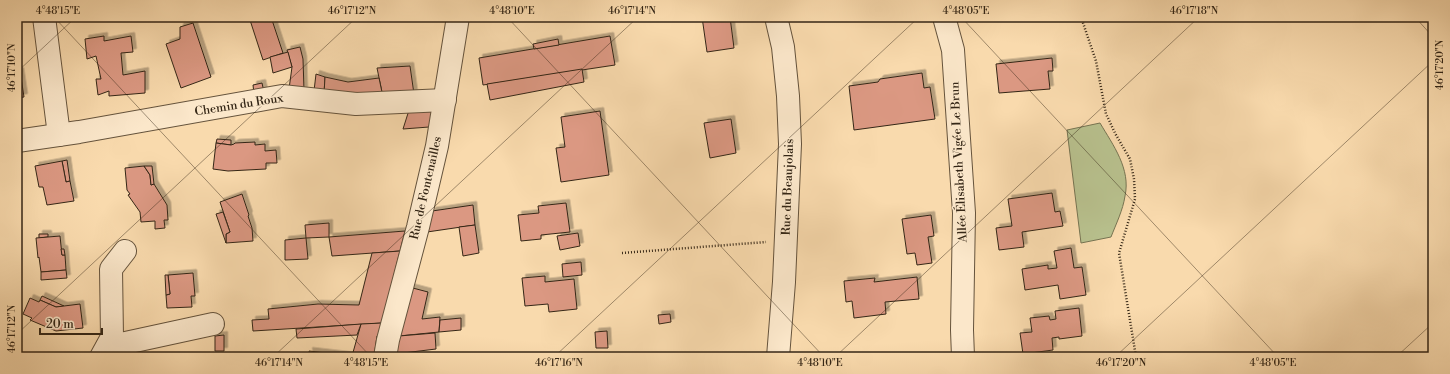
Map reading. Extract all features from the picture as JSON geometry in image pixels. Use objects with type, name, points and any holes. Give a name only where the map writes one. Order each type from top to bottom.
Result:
[{"type":"street","points":[[44,17],[59,135]]},
{"type":"street","name":"Rue de Fontenailles","points":[[385,357],[388,340],[420,220],[437,146],[458,17]]},
{"type":"street","name":"Rue du Beaujolais","points":[[776,17],[783,47],[788,96],[790,144],[786,241],[778,357]]},
{"type":"street","name":"Allée Élisabeth Vigée Le Brun","points":[[944,17],[953,50],[964,213],[963,357]]},
{"type":"street","name":"Chemin du Roux","points":[[17,141],[282,96],[356,104],[445,100]]},
{"type":"street","points":[[104,352],[112,337],[111,269],[125,251]]},
{"type":"street","points":[[104,352],[213,324]]},
{"type":"path","points":[[1081,17],[1096,62],[1106,114],[1130,159],[1134,179],[1135,199],[1119,253],[1136,357]]},
{"type":"path","points":[[622,252],[786,241]]},
{"type":"green space","points":[[1100,123],[1120,158],[1125,176],[1125,196],[1121,212],[1111,237],[1081,243],[1067,130]]},
{"type":"building","points":[[249,17],[271,17],[283,53],[263,60]]},
{"type":"building","points":[[702,17],[730,17],[734,48],[707,52]]},
{"type":"building","points":[[193,23],[211,77],[181,88],[166,44],[180,39],[180,27]]},
{"type":"building","points":[[104,36],[104,41],[131,36],[133,52],[121,53],[123,75],[145,71],[145,93],[109,96],[109,91],[98,95],[96,79],[101,79],[96,56],[87,59],[85,39]]},
{"type":"building","points":[[610,36],[615,65],[483,85],[479,58]]},
{"type":"building","points":[[558,39],[559,45],[534,49],[533,44]]},
{"type":"building","points":[[300,47],[303,59],[304,90],[289,89],[292,67],[287,50]]},
{"type":"building","points":[[288,52],[292,67],[273,73],[270,57]]},
{"type":"building","points":[[1052,58],[1053,71],[1048,71],[1050,89],[999,93],[996,64]]},
{"type":"building","points":[[410,66],[414,94],[383,97],[377,68]]},
{"type":"building","points":[[582,69],[584,82],[490,100],[487,84]]},
{"type":"building","points":[[20,71],[24,97],[17,98],[17,72]]},
{"type":"building","points":[[922,73],[924,88],[930,87],[935,119],[854,130],[849,86],[878,82],[880,79]]},
{"type":"building","points":[[316,74],[325,77],[324,94],[314,91]]},
{"type":"building","points":[[325,77],[348,82],[379,78],[383,97],[324,94]]},
{"type":"building","points":[[262,83],[264,92],[254,94],[253,85]]},
{"type":"building","points":[[410,107],[433,110],[429,127],[403,129]]},
{"type":"building","points":[[600,111],[609,175],[561,182],[556,148],[565,147],[561,117]]},
{"type":"building","points":[[731,119],[736,153],[710,158],[704,123]]},
{"type":"building","points":[[217,139],[231,140],[231,145],[216,143]]},
{"type":"building","points":[[255,142],[255,145],[265,144],[265,151],[276,150],[277,163],[266,163],[266,169],[228,171],[213,169],[216,143],[231,145],[235,143]]},
{"type":"building","points":[[67,160],[70,181],[66,182],[62,161]]},
{"type":"building","points":[[62,161],[66,182],[70,181],[74,201],[47,205],[43,187],[39,187],[35,166]]},
{"type":"building","points":[[144,166],[150,175],[151,185],[154,184],[167,205],[168,220],[164,220],[165,228],[155,229],[155,221],[141,222],[140,212],[128,195],[130,194],[127,190],[125,168]]},
{"type":"building","points":[[144,166],[152,166],[154,184],[151,185],[150,175]]},
{"type":"building","points":[[1052,193],[1055,212],[1060,211],[1063,226],[1022,232],[1024,247],[999,250],[996,228],[1012,226],[1008,199]]},
{"type":"building","points":[[242,194],[249,215],[253,241],[226,243],[226,234],[230,232],[220,202]]},
{"type":"building","points":[[566,203],[570,232],[541,235],[541,239],[521,241],[518,215],[539,213],[538,206]]},
{"type":"building","points":[[473,205],[475,225],[427,232],[432,211]]},
{"type":"building","points":[[223,212],[230,232],[226,234],[226,243],[216,214]]},
{"type":"building","points":[[931,215],[934,236],[928,237],[932,263],[917,265],[915,253],[907,254],[902,219]]},
{"type":"building","points":[[329,223],[329,237],[306,238],[305,225]]},
{"type":"building","points":[[475,225],[479,253],[463,256],[459,227]]},
{"type":"building","points":[[405,231],[400,251],[332,256],[329,237]]},
{"type":"building","points":[[578,233],[580,246],[560,250],[557,236]]},
{"type":"building","points":[[39,234],[48,234],[48,237],[39,238]]},
{"type":"building","points":[[60,236],[62,255],[65,255],[66,270],[41,272],[36,238]]},
{"type":"building","points":[[306,238],[308,259],[285,260],[285,240]]},
{"type":"building","points":[[1071,248],[1074,268],[1082,267],[1086,295],[1060,299],[1058,285],[1025,290],[1022,269],[1048,265],[1048,269],[1057,268],[1054,251]]},
{"type":"building","points":[[61,249],[64,249],[65,255],[62,255]]},
{"type":"building","points":[[400,251],[382,323],[253,331],[252,320],[269,319],[268,309],[318,304],[359,305],[372,253]]},
{"type":"building","points":[[581,262],[582,275],[563,277],[562,264]]},
{"type":"building","points":[[66,270],[67,278],[41,280],[41,272]]},
{"type":"building","points":[[193,273],[195,296],[191,296],[192,307],[167,308],[166,295],[170,294],[168,275]]},
{"type":"building","points":[[165,275],[168,275],[170,294],[166,295]]},
{"type":"building","points":[[545,276],[545,282],[574,279],[577,309],[549,312],[548,304],[525,306],[522,278]]},
{"type":"building","points":[[917,277],[919,299],[885,302],[886,314],[854,318],[852,301],[846,302],[844,281],[875,278],[874,282]]},
{"type":"building","points":[[409,287],[428,292],[422,319],[440,317],[439,332],[399,336]]},
{"type":"building","points":[[42,296],[64,306],[56,307],[40,300]]},
{"type":"building","points":[[30,298],[39,302],[40,300],[56,307],[80,304],[83,328],[56,331],[30,320],[32,318],[23,314]]},
{"type":"building","points":[[1079,308],[1082,336],[1059,339],[1059,337],[1052,338],[1053,350],[1023,354],[1020,333],[1032,332],[1030,318],[1049,316],[1050,320],[1056,319],[1055,311]]},
{"type":"building","points":[[670,314],[671,322],[659,324],[658,315]]},
{"type":"building","points":[[461,318],[461,330],[439,332],[440,320]]},
{"type":"building","points":[[382,323],[379,335],[377,336],[374,357],[310,357],[309,351],[352,356],[361,324]]},
{"type":"building","points":[[361,324],[357,335],[297,338],[296,329]]},
{"type":"building","points":[[607,331],[608,348],[596,348],[595,332]]},
{"type":"building","points":[[435,333],[436,349],[395,354],[399,336]]},
{"type":"building","points":[[224,335],[224,351],[215,351],[215,336]]}]
